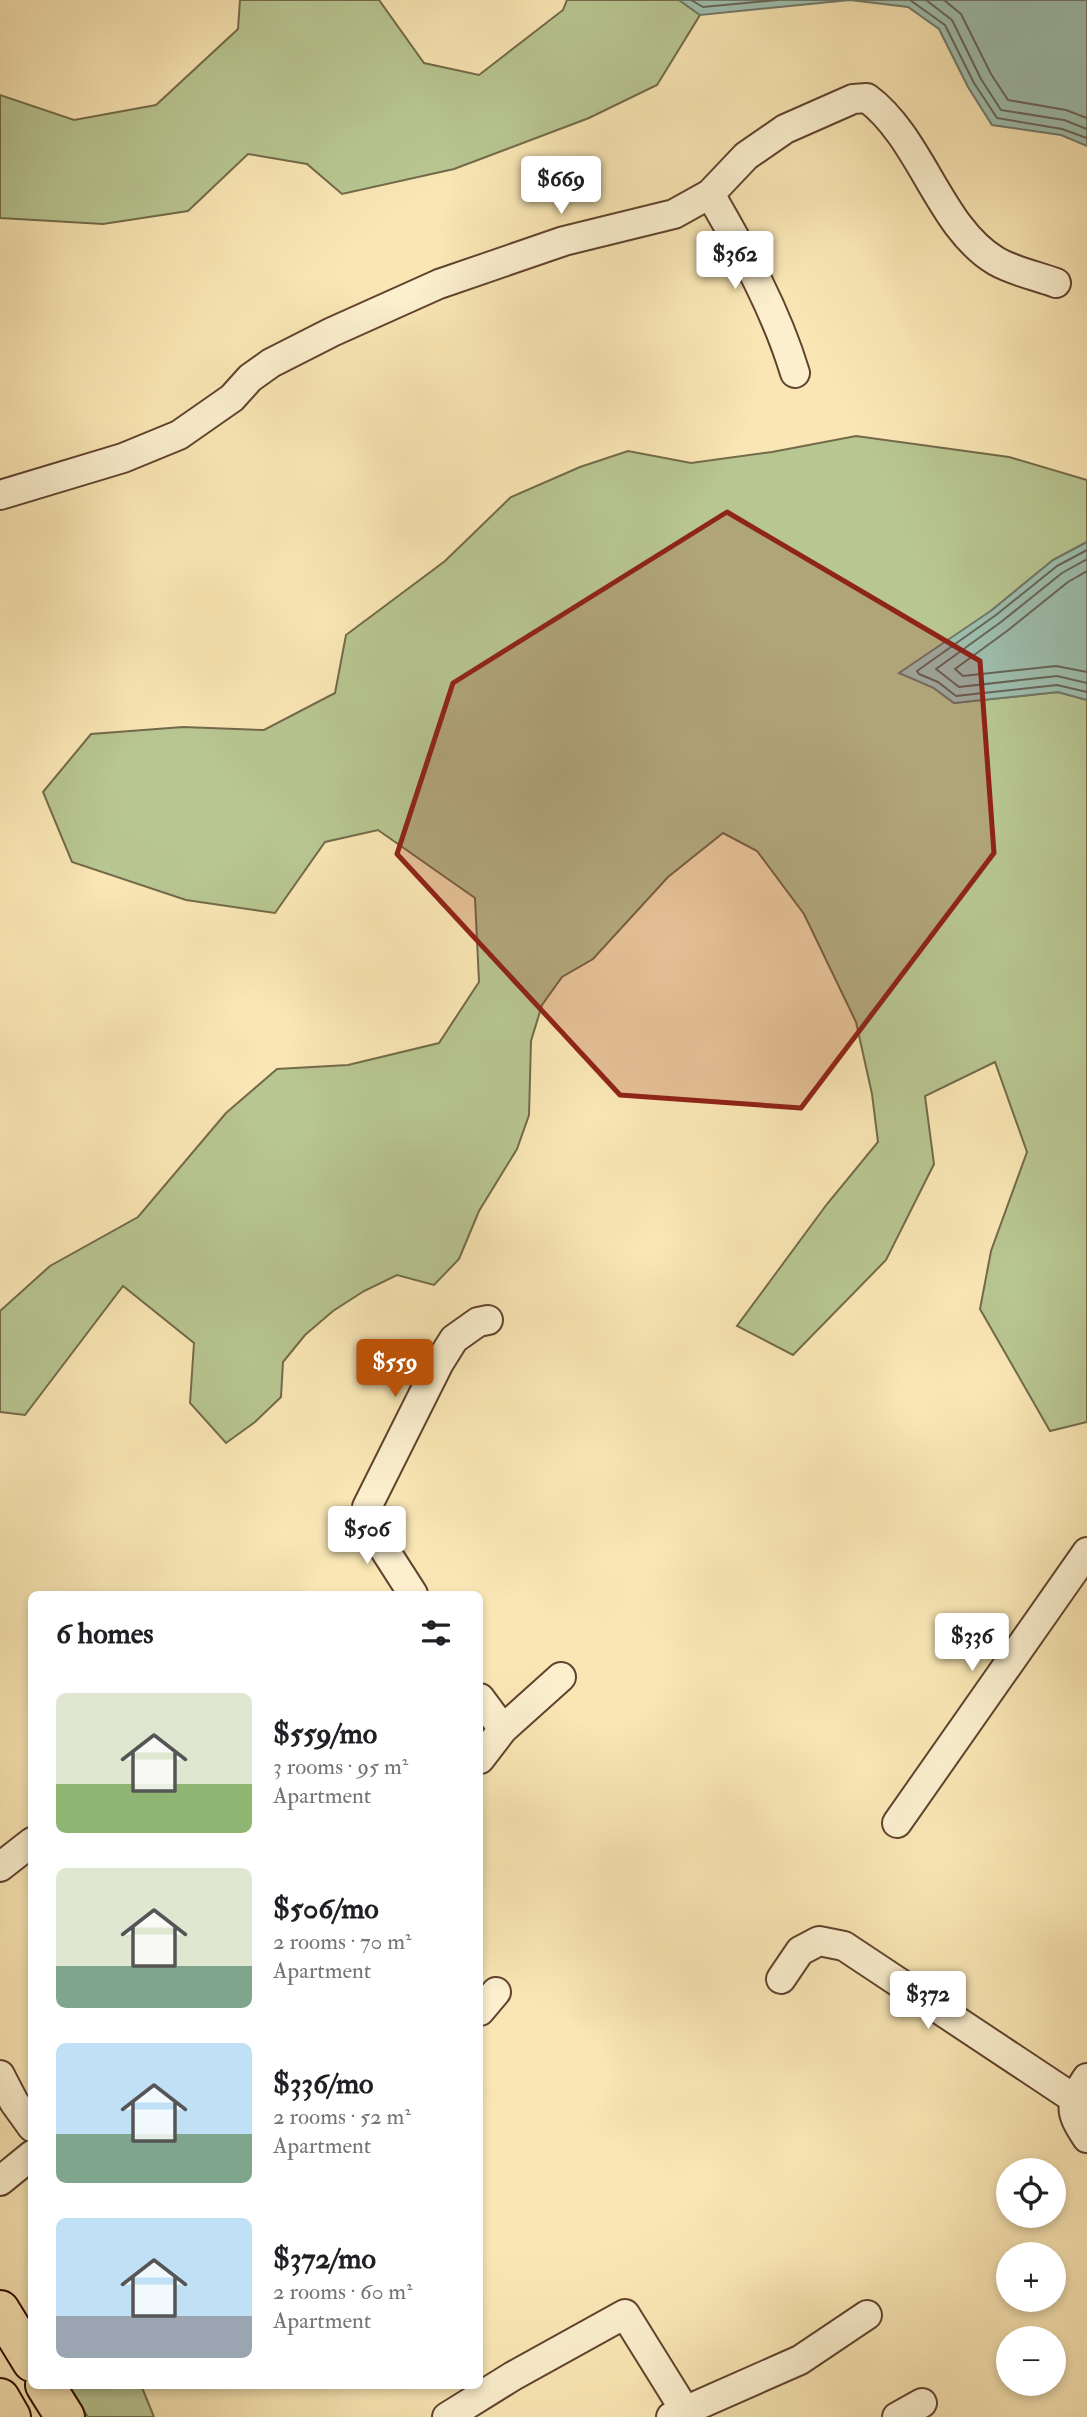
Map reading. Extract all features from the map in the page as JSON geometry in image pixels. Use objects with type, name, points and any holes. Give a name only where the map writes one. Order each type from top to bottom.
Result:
[{"type":"highway","points":[[0,2310],[28,2356]]},
{"type":"highway","points":[[48,2389],[65,2417]]},
{"type":"highway","points":[[0,2398],[12,2417]]},
{"type":"street","points":[[0,495],[123,458],[179,435],[232,398],[250,378],[271,363],[439,284],[564,241],[674,214],[710,194],[746,156],[785,129],[853,99],[867,98],[909,146],[968,239],[997,262],[1056,283]]},
{"type":"street","points":[[710,194],[746,258],[781,332],[795,373]]},
{"type":"street","points":[[411,1591],[379,1541],[367,1507],[439,1363],[454,1339],[478,1322],[488,1320]]},
{"type":"street","points":[[897,1823],[1087,1552]]},
{"type":"street","points":[[483,1755],[503,1729],[561,1677]]},
{"type":"street","points":[[483,1702],[503,1729]]},
{"type":"street","points":[[0,1867],[28,1845]]},
{"type":"street","points":[[780,1979],[800,1951],[819,1941],[844,1946],[1080,2088],[1074,2120],[1087,2138]]},
{"type":"street","points":[[0,2075],[13,2102],[28,2122]]},
{"type":"street","points":[[0,2181],[28,2158]]},
{"type":"street","points":[[447,2417],[513,2376],[625,2314],[682,2414],[800,2360],[867,2315]]},
{"type":"street","points":[[898,2417],[922,2403]]},
{"type":"highlighted area","points":[[727,512],[980,661],[994,853],[801,1108],[620,1095],[397,854],[453,683]]},
{"type":"green space","points":[[240,0],[379,0],[424,63],[479,75],[563,10],[567,0],[679,0],[700,15],[657,85],[589,118],[454,169],[342,194],[307,164],[248,154],[188,211],[103,224],[0,218],[0,95],[74,120],[156,105],[238,29]]},
{"type":"green space","points":[[856,436],[1009,457],[1087,480],[1087,542],[1053,560],[992,610],[934,688],[954,703],[1058,692],[1087,700],[1087,1422],[1050,1431],[980,1309],[991,1251],[1027,1152],[995,1062],[925,1096],[934,1164],[886,1260],[793,1355],[737,1326],[827,1204],[878,1142],[872,1094],[856,1022],[804,914],[757,851],[723,833],[668,877],[593,959],[562,977],[542,1005],[531,1041],[529,1115],[517,1149],[479,1211],[459,1259],[434,1285],[397,1275],[364,1291],[333,1311],[305,1335],[283,1362],[281,1397],[255,1422],[226,1443],[190,1403],[194,1343],[123,1286],[25,1415],[0,1412],[0,1311],[50,1266],[138,1217],[226,1113],[277,1069],[348,1065],[439,1043],[479,982],[475,898],[378,830],[325,842],[275,913],[186,900],[72,862],[43,792],[91,734],[183,727],[264,730],[335,693],[346,635],[445,561],[511,497],[580,467],[628,451],[691,463],[772,452]]},
{"type":"green space","points":[[70,2389],[143,2389],[154,2417],[88,2417]]},
{"type":"water","points":[[679,0],[850,0],[700,15]]},
{"type":"water","points":[[850,0],[1087,0],[1087,146],[1061,135],[992,125],[968,87],[939,29],[908,7]]},
{"type":"water","points":[[1087,542],[1087,700],[1058,692],[954,703],[934,688],[899,673],[992,610],[1053,560]]}]
